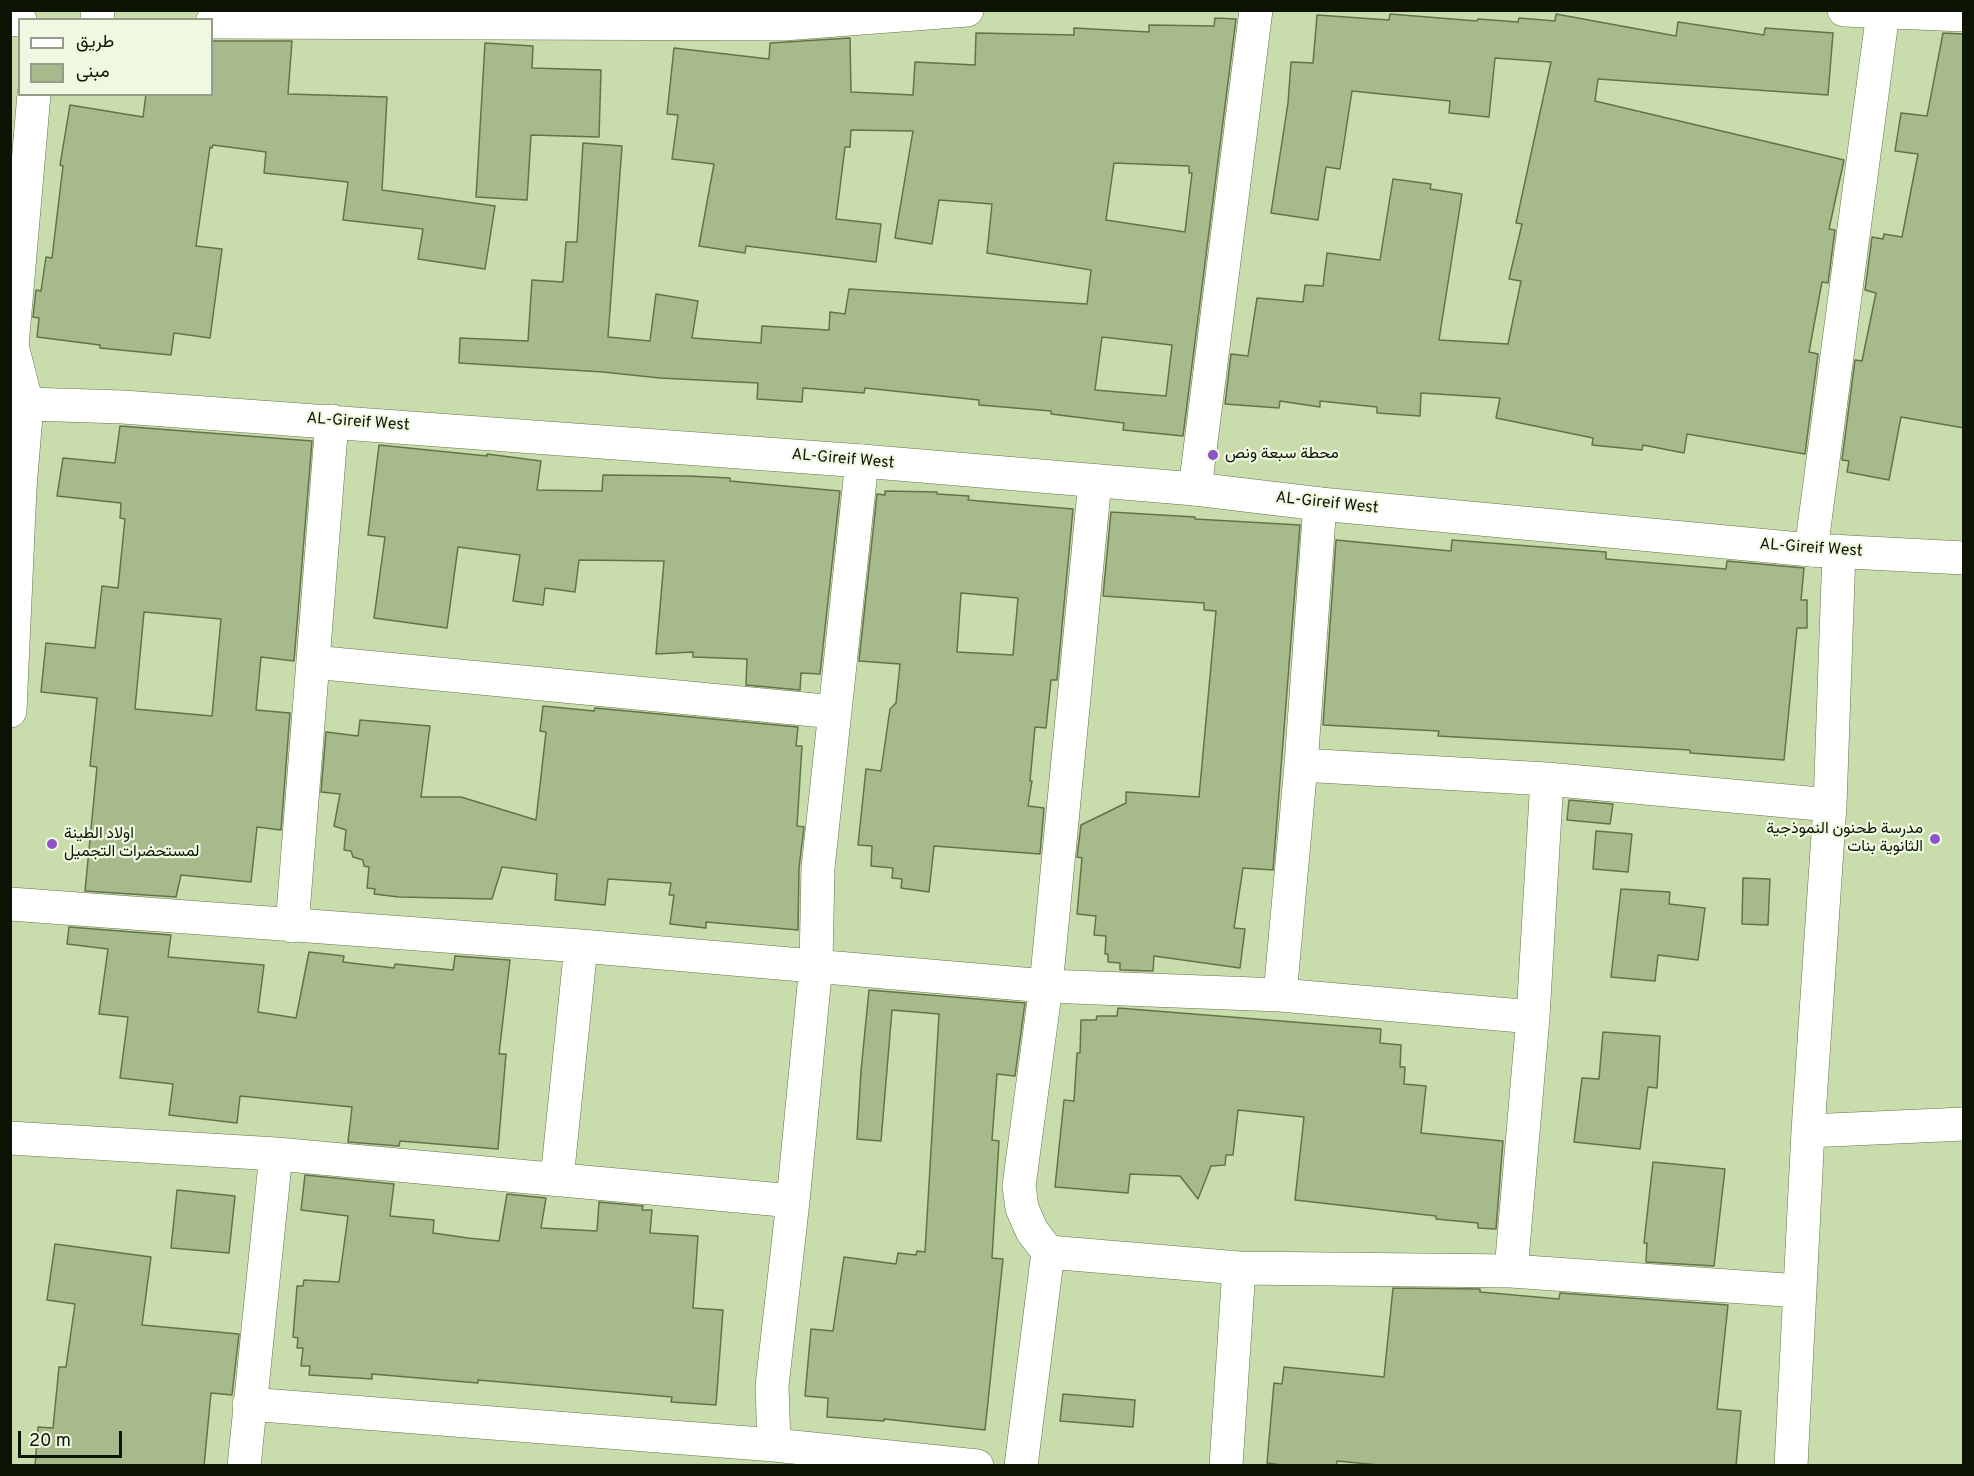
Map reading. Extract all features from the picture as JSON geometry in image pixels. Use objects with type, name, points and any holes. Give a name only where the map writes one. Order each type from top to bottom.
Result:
[{"type":"street","points":[[213,22],[550,17],[786,17],[967,10]]},
{"type":"street","points":[[1195,489],[1256,10]]},
{"type":"street","points":[[1844,10],[1964,15]]},
{"type":"street","points":[[1791,1466],[1808,1131],[1830,805],[1825,551],[1883,12]]},
{"type":"street","points":[[10,711],[15,488],[27,404],[12,346],[34,96]]},
{"type":"street","name":"AL-Gireif West","points":[[27,404],[123,407],[862,461],[1195,489],[1320,504],[1825,551],[1964,558]]},
{"type":"street","points":[[292,926],[332,422]]},
{"type":"street","points":[[774,1445],[772,1386],[816,965],[818,868],[862,461]]},
{"type":"street","points":[[1021,1466],[1048,1252],[1032,1231],[1022,1208],[1019,1186],[1046,986],[1095,481]]},
{"type":"street","points":[[1280,995],[1301,765],[1320,504]]},
{"type":"street","points":[[313,662],[835,712]]},
{"type":"street","points":[[1301,765],[1547,779],[1830,805]]},
{"type":"street","points":[[1510,1271],[1533,1017],[1547,779]]},
{"type":"street","points":[[10,904],[581,946],[1046,986],[1280,995],[1533,1017]]},
{"type":"street","points":[[557,1179],[581,946]]},
{"type":"street","points":[[1808,1131],[1964,1124]]},
{"type":"street","points":[[10,1138],[276,1154],[793,1201]]},
{"type":"street","points":[[244,1466],[276,1154]]},
{"type":"street","points":[[1048,1252],[1239,1268],[1510,1271],[1800,1291]]},
{"type":"street","points":[[1226,1466],[1239,1268]]},
{"type":"street","points":[[249,1404],[774,1445],[977,1466]]},
{"type":"building","points":[[1390,14],[1518,22],[1519,18],[1555,21],[1556,14],[1676,36],[1678,22],[1764,35],[1765,28],[1833,33],[1828,95],[1598,79],[1595,101],[1844,160],[1829,229],[1835,230],[1828,283],[1822,282],[1809,352],[1818,354],[1805,454],[1687,434],[1684,453],[1643,445],[1642,450],[1592,445],[1593,438],[1496,418],[1500,398],[1421,393],[1420,416],[1377,413],[1377,407],[1320,401],[1320,407],[1280,401],[1279,408],[1225,404],[1231,354],[1248,356],[1257,298],[1303,302],[1305,285],[1323,286],[1327,253],[1380,260],[1393,179],[1431,184],[1430,189],[1462,194],[1439,340],[1508,344],[1521,281],[1509,279],[1522,224],[1516,223],[1551,62],[1495,58],[1489,117],[1449,113],[1450,101],[1352,91],[1340,169],[1326,167],[1318,220],[1271,213],[1288,103],[1291,62],[1313,63],[1317,15],[1389,20]]},
{"type":"building","points":[[1215,18],[1236,19],[1183,436],[1123,430],[1124,423],[1051,414],[1051,411],[979,405],[979,400],[865,388],[864,393],[803,388],[802,402],[757,399],[758,383],[459,363],[460,338],[528,341],[532,280],[563,282],[566,242],[577,242],[583,143],[622,146],[608,337],[650,341],[656,294],[698,301],[692,338],[761,343],[762,326],[829,330],[830,312],[845,314],[849,289],[1087,304],[1091,270],[987,253],[992,204],[939,200],[932,244],[895,238],[913,131],[851,130],[850,147],[845,147],[836,219],[881,224],[876,262],[746,246],[745,253],[699,246],[714,164],[672,159],[678,115],[667,114],[674,48],[769,59],[770,43],[850,38],[851,92],[913,95],[915,62],[975,65],[976,33],[1074,35],[1074,28],[1149,32],[1149,25],[1214,26]],"holes":[[[1114,163],[1189,166],[1189,173],[1192,173],[1185,232],[1106,220]],[[1102,337],[1172,345],[1166,396],[1095,390]]]},
{"type":"building","points":[[1943,33],[1964,34],[1964,428],[1901,417],[1889,480],[1847,472],[1849,461],[1842,460],[1855,360],[1862,361],[1876,293],[1865,290],[1872,237],[1883,239],[1884,234],[1902,237],[1918,154],[1895,151],[1901,113],[1927,116]]},
{"type":"building","points":[[213,41],[292,41],[288,94],[387,97],[382,190],[495,206],[485,269],[418,259],[423,229],[343,220],[348,182],[264,173],[266,152],[213,145],[212,148],[210,147],[196,246],[222,249],[210,338],[174,333],[171,355],[100,348],[100,345],[37,337],[39,318],[33,317],[36,290],[41,291],[46,257],[52,258],[63,166],[60,165],[70,105],[143,117],[146,96],[213,96]]},
{"type":"building","points":[[485,43],[533,46],[532,68],[601,70],[599,137],[531,135],[527,200],[476,197]]},
{"type":"building","points":[[120,426],[312,441],[294,661],[261,657],[256,710],[290,713],[281,830],[257,827],[251,882],[181,875],[176,897],[85,891],[97,767],[90,766],[97,698],[41,692],[46,643],[95,648],[102,586],[118,588],[125,519],[120,518],[121,503],[57,496],[63,458],[115,463]],"holes":[[[144,612],[221,619],[212,716],[135,709]]]},
{"type":"building","points":[[379,445],[541,461],[537,490],[602,491],[603,475],[730,478],[730,481],[840,491],[820,674],[801,673],[800,690],[746,685],[747,659],[693,657],[693,652],[656,654],[664,561],[579,560],[575,592],[545,588],[543,605],[513,601],[520,555],[458,547],[447,628],[374,618],[385,537],[368,535]]},
{"type":"building","points":[[885,491],[937,492],[937,494],[969,496],[968,500],[1073,509],[1057,680],[1051,680],[1046,728],[1035,727],[1028,806],[1044,808],[1040,854],[934,846],[929,892],[901,888],[902,879],[892,878],[893,868],[871,866],[872,846],[858,845],[866,769],[881,771],[890,709],[896,703],[900,664],[859,661],[877,494],[885,495]],"holes":[[[961,593],[1018,598],[1013,655],[957,652]]]},
{"type":"building","points":[[1111,512],[1300,525],[1273,870],[1243,868],[1234,928],[1245,929],[1240,968],[1154,956],[1153,971],[1120,970],[1120,963],[1108,962],[1108,954],[1105,954],[1106,936],[1094,935],[1096,916],[1077,914],[1082,858],[1077,857],[1081,825],[1126,803],[1126,792],[1199,797],[1216,611],[1204,610],[1204,603],[1103,596]]},
{"type":"building","points":[[1336,540],[1451,551],[1452,540],[1606,552],[1606,559],[1726,569],[1727,561],[1804,568],[1801,600],[1807,600],[1807,628],[1797,628],[1784,760],[1690,753],[1690,750],[1438,736],[1439,731],[1323,725]]},
{"type":"building","points":[[543,706],[594,711],[595,708],[798,727],[796,746],[802,746],[797,826],[804,827],[799,868],[798,930],[706,922],[706,928],[670,924],[674,895],[669,895],[671,883],[608,879],[605,905],[555,900],[557,874],[502,867],[492,899],[399,897],[374,894],[375,889],[367,888],[369,867],[364,866],[363,860],[353,857],[351,851],[344,850],[346,830],[334,826],[340,794],[321,792],[326,732],[358,736],[360,720],[430,726],[421,797],[461,797],[536,820],[546,732],[540,731]]},
{"type":"building","points":[[1569,800],[1613,804],[1610,824],[1567,820]]},
{"type":"building","points":[[1596,831],[1632,834],[1628,872],[1593,869]]},
{"type":"building","points":[[1743,878],[1770,879],[1768,925],[1742,924]]},
{"type":"building","points":[[1621,889],[1670,892],[1669,904],[1705,908],[1698,960],[1658,955],[1655,981],[1611,977]]},
{"type":"building","points":[[69,927],[171,935],[168,957],[264,965],[258,1012],[296,1018],[309,952],[344,956],[343,962],[394,968],[395,964],[453,970],[455,956],[510,960],[499,1054],[506,1054],[498,1149],[400,1141],[399,1146],[348,1142],[352,1107],[240,1096],[237,1123],[169,1115],[173,1084],[120,1078],[128,1017],[99,1014],[108,949],[67,944]]},
{"type":"building","points":[[869,990],[1025,1003],[1015,1076],[997,1074],[992,1140],[999,1141],[992,1258],[1003,1259],[985,1430],[884,1419],[884,1421],[827,1417],[828,1398],[805,1396],[811,1329],[833,1331],[844,1257],[896,1264],[898,1253],[916,1255],[917,1251],[925,1252],[939,1014],[892,1010],[881,1141],[857,1139]]},
{"type":"building","points":[[1118,1008],[1381,1029],[1380,1043],[1401,1045],[1400,1067],[1405,1067],[1404,1084],[1426,1086],[1421,1133],[1503,1141],[1496,1229],[1478,1228],[1478,1223],[1436,1219],[1436,1216],[1295,1200],[1304,1117],[1238,1110],[1233,1155],[1226,1155],[1225,1165],[1211,1166],[1198,1199],[1180,1176],[1130,1174],[1128,1193],[1055,1187],[1064,1100],[1074,1101],[1077,1053],[1080,1053],[1081,1020],[1096,1020],[1097,1016],[1117,1016]]},
{"type":"building","points":[[1603,1032],[1660,1036],[1657,1088],[1648,1087],[1640,1149],[1574,1142],[1582,1078],[1599,1079]]},
{"type":"building","points":[[1653,1162],[1725,1169],[1714,1266],[1646,1262],[1647,1243],[1644,1243]]},
{"type":"building","points":[[305,1175],[394,1184],[390,1216],[434,1220],[433,1233],[468,1238],[499,1241],[507,1194],[546,1198],[541,1228],[597,1231],[599,1202],[643,1206],[642,1210],[652,1210],[650,1233],[698,1236],[693,1308],[723,1310],[716,1405],[671,1402],[672,1397],[478,1380],[478,1383],[372,1374],[372,1379],[309,1375],[310,1366],[301,1366],[303,1348],[297,1348],[298,1338],[293,1337],[297,1286],[303,1286],[304,1280],[339,1282],[348,1216],[301,1210]]},
{"type":"building","points":[[177,1190],[235,1196],[229,1253],[171,1248]]},
{"type":"building","points":[[55,1244],[151,1257],[142,1325],[239,1334],[232,1395],[211,1393],[204,1466],[35,1466],[38,1427],[53,1428],[59,1367],[66,1367],[75,1304],[47,1300]]},
{"type":"building","points":[[1393,1288],[1480,1289],[1480,1292],[1559,1299],[1560,1293],[1728,1305],[1717,1409],[1741,1411],[1736,1466],[1389,1466],[1337,1461],[1336,1466],[1288,1466],[1267,1463],[1274,1383],[1282,1384],[1284,1367],[1384,1377]]},
{"type":"building","points":[[1063,1394],[1135,1400],[1133,1427],[1060,1421]]},
{"type":"place","name":"محطة سبعة ونص","points":[[1213,455]]},
{"type":"place","name":"مدرسة طحنون النموذجية الثانوية بنات","points":[[1935,839]]},
{"type":"place","name":"اولاد الطينة لمستحضرات التجميل","points":[[52,844]]}]
